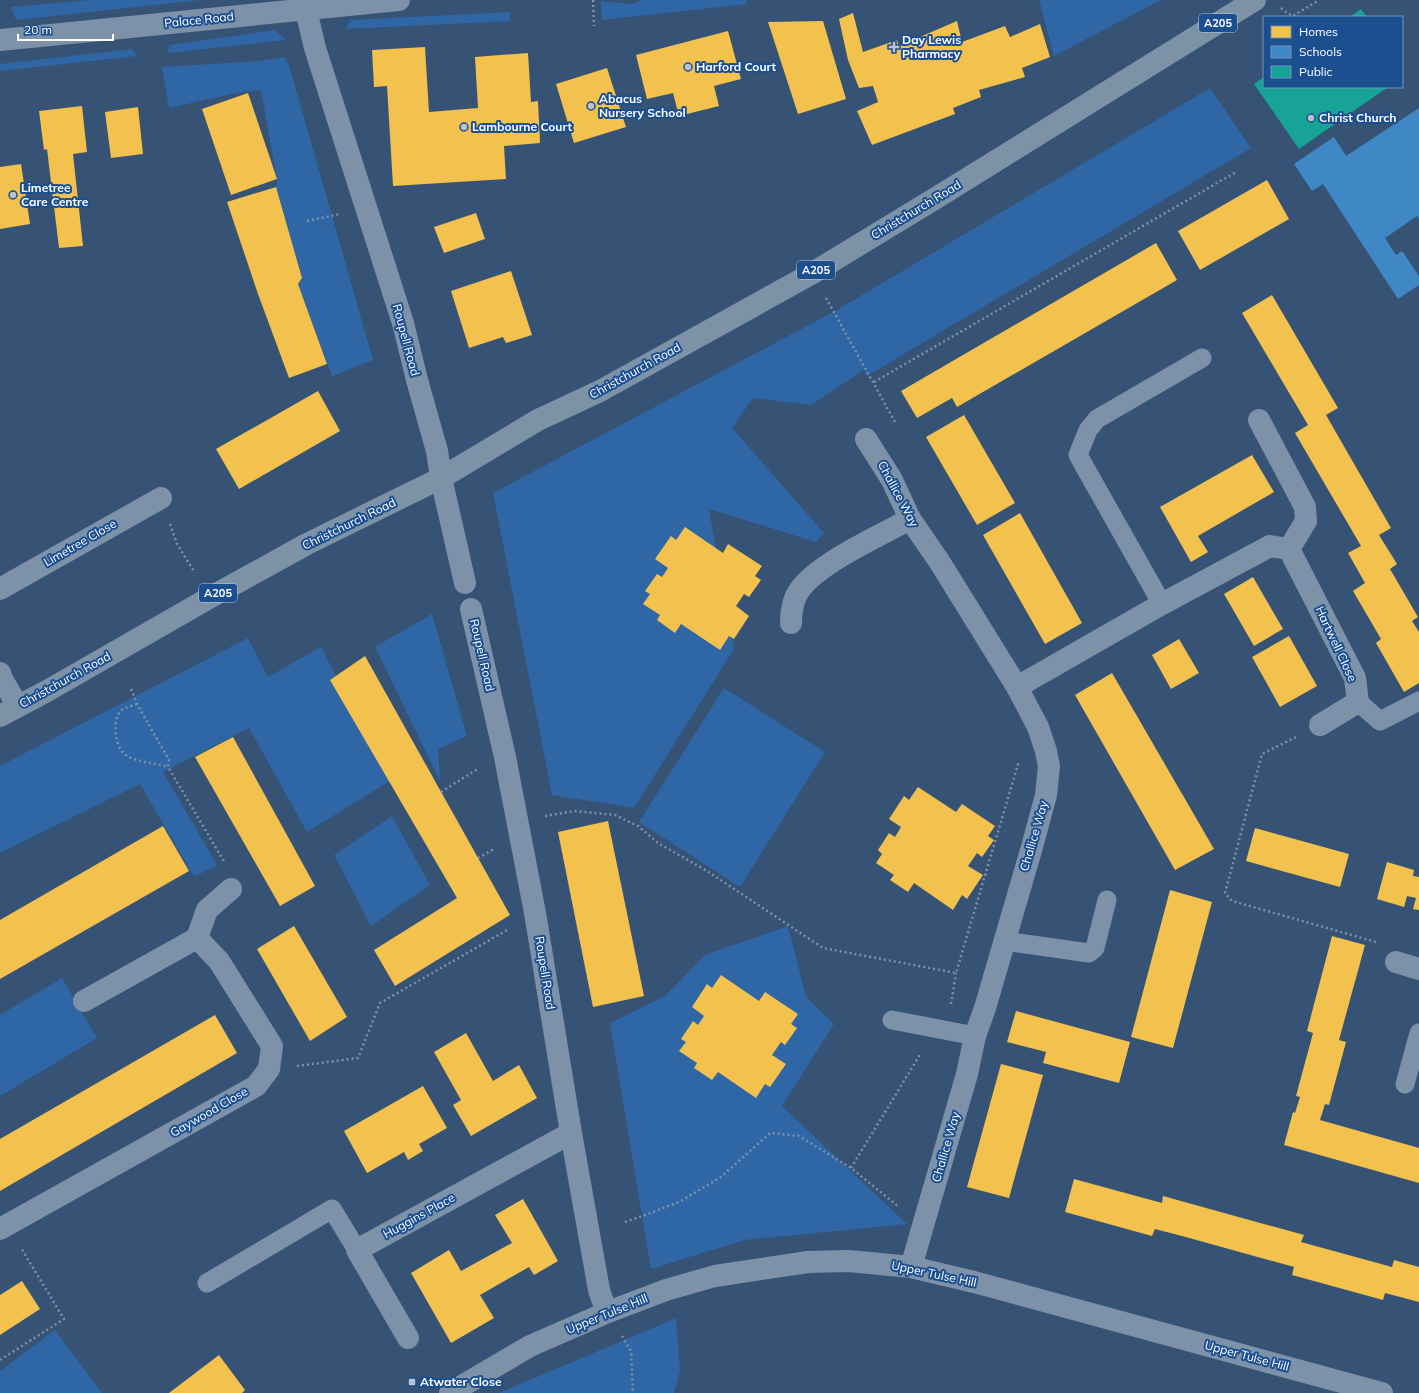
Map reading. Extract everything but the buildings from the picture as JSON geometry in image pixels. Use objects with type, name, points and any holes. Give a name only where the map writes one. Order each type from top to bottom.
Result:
[{"type":"highway","name":"Christchurch Road","points":[[9,711],[112,655],[209,598],[307,544],[441,478],[538,420],[600,391],[811,274],[1255,0]]},
{"type":"street","name":"Palace Road","points":[[0,37],[306,10],[399,0]]},
{"type":"street","name":"Roupell Road","points":[[306,10],[315,48],[403,323],[420,394],[437,451],[441,478],[465,582]]},
{"type":"street","points":[[1017,687],[1162,604],[1270,546],[1289,549],[1306,521],[1305,507],[1259,420]]},
{"type":"street","name":"Challice Way","points":[[866,439],[892,480],[910,519],[939,562],[1017,687],[1035,723],[1046,750],[1049,766],[1048,783],[1032,847],[985,1008],[975,1036],[967,1074],[911,1267]]},
{"type":"street","name":"Limetree Close","points":[[0,589],[161,498]]},
{"type":"street","points":[[791,623],[792,610],[797,595],[806,582],[818,571],[842,556],[910,519]]},
{"type":"street","name":"Hartwell Close","points":[[1289,549],[1355,678],[1358,702]]},
{"type":"street","name":"Roupell Road","points":[[472,609],[505,757],[535,914],[571,1133],[599,1290],[608,1312]]},
{"type":"street","points":[[0,673],[9,711]]},
{"type":"street","points":[[1320,725],[1358,702]]},
{"type":"street","points":[[84,1001],[197,938],[207,910],[231,889]]},
{"type":"street","name":"Gaywood Close","points":[[4,1227],[256,1086],[269,1069],[272,1046],[219,961],[197,938]]},
{"type":"street","points":[[1396,962],[1419,969]]},
{"type":"street","name":"Huggins Place","points":[[357,1250],[571,1133]]},
{"type":"street","points":[[357,1250],[408,1338]]},
{"type":"street","name":"Upper Tulse Hill","points":[[450,1393],[530,1346],[608,1312],[666,1290],[715,1276],[763,1268],[808,1262],[848,1261],[911,1267],[989,1286],[1382,1393]]},
{"type":"lane","points":[[1162,604],[1078,455],[1088,430],[1097,419],[1202,358]]},
{"type":"lane","name":"Roupell Road","points":[[465,582],[472,609]]},
{"type":"lane","points":[[1358,702],[1380,721],[1419,701]]},
{"type":"lane","points":[[1004,941],[1088,953],[1095,948],[1107,900]]},
{"type":"lane","points":[[892,1020],[975,1036]]},
{"type":"lane","points":[[1405,1084],[1419,1033]]},
{"type":"lane","points":[[207,1283],[332,1209],[357,1250]]},
{"type":"path","points":[[593,0],[594,26]]},
{"type":"path","points":[[1286,12],[1293,16],[1319,0]]},
{"type":"path","points":[[874,382],[1236,172]]},
{"type":"path","points":[[307,221],[344,213]]},
{"type":"path","points":[[811,274],[874,382],[895,422]]},
{"type":"path","points":[[161,498],[177,544],[195,574]]},
{"type":"path","points":[[131,689],[137,704],[169,760],[168,766],[231,874],[231,889]]},
{"type":"path","points":[[137,704],[122,710],[117,718],[117,738],[121,750],[126,756],[135,760],[168,766]]},
{"type":"path","points":[[851,1168],[927,1042],[943,1038],[956,973],[1027,732],[1035,723]]},
{"type":"path","points":[[1320,725],[1262,754],[1224,893],[1232,901],[1393,947],[1396,962]]},
{"type":"path","points":[[441,792],[479,768],[505,757]]},
{"type":"path","points":[[545,816],[574,811],[615,816],[638,826],[658,843],[707,872],[824,948],[956,973]]},
{"type":"path","points":[[478,858],[496,848]]},
{"type":"path","points":[[269,1069],[358,1058],[380,1003],[535,914]]},
{"type":"path","points":[[625,1222],[679,1202],[721,1177],[770,1133],[799,1136],[851,1168],[897,1206],[926,1219]]},
{"type":"path","points":[[0,1360],[64,1319],[4,1227]]},
{"type":"path","points":[[608,1312],[631,1351],[633,1393]]},
{"type":"shaded area","points":[[90,0],[201,0],[16,20],[11,7]]},
{"type":"shaded area","points":[[641,0],[746,0],[747,4],[602,20],[601,1],[633,4]]},
{"type":"shaded area","points":[[1039,0],[1161,0],[1054,56]]},
{"type":"shaded area","points":[[510,12],[510,21],[345,29],[351,20]]},
{"type":"shaded area","points":[[275,30],[286,40],[168,53],[169,45]]},
{"type":"shaded area","points":[[132,49],[137,56],[0,71],[0,64]]},
{"type":"shaded area","points":[[284,57],[289,65],[373,360],[332,376],[298,284],[302,278],[276,187],[277,179],[261,90],[241,92],[169,108],[162,67],[258,61]]},
{"type":"shaded area","points":[[1210,88],[1251,148],[867,376],[864,370],[811,405],[753,398],[732,428],[824,533],[816,542],[709,509],[734,649],[634,808],[552,795],[493,493],[837,310]]},
{"type":"shaded area","points":[[432,614],[467,736],[438,749],[440,781],[375,647]]},
{"type":"shaded area","points":[[248,638],[268,677],[321,647],[390,781],[307,832],[249,728],[163,772],[217,865],[194,877],[140,784],[0,853],[0,766]]},
{"type":"shaded area","points":[[724,688],[825,752],[740,887],[639,822]]},
{"type":"shaded area","points":[[392,816],[430,885],[371,926],[334,855]]},
{"type":"shaded area","points":[[788,926],[806,997],[834,1024],[782,1106],[907,1224],[744,1240],[651,1269],[610,1023],[665,996],[705,955]]},
{"type":"shaded area","points":[[62,978],[97,1038],[0,1096],[0,1015]]},
{"type":"shaded area","points":[[676,1318],[680,1370],[674,1393],[499,1393]]},
{"type":"shaded area","points":[[55,1330],[102,1393],[0,1393],[0,1371]]},
{"type":"place","name":"Day Lewis Pharmacy","points":[[894,47]]},
{"type":"place","name":"Harford Court","points":[[688,67]]},
{"type":"place","name":"Abacus Nursery School","points":[[591,106]]},
{"type":"place","name":"Christ Church","points":[[1311,118]]},
{"type":"place","name":"Lambourne Court","points":[[464,127]]},
{"type":"place","name":"Limetree Care Centre","points":[[13,195]]},
{"type":"place","name":"Atwater Close","points":[[412,1382]]}]
